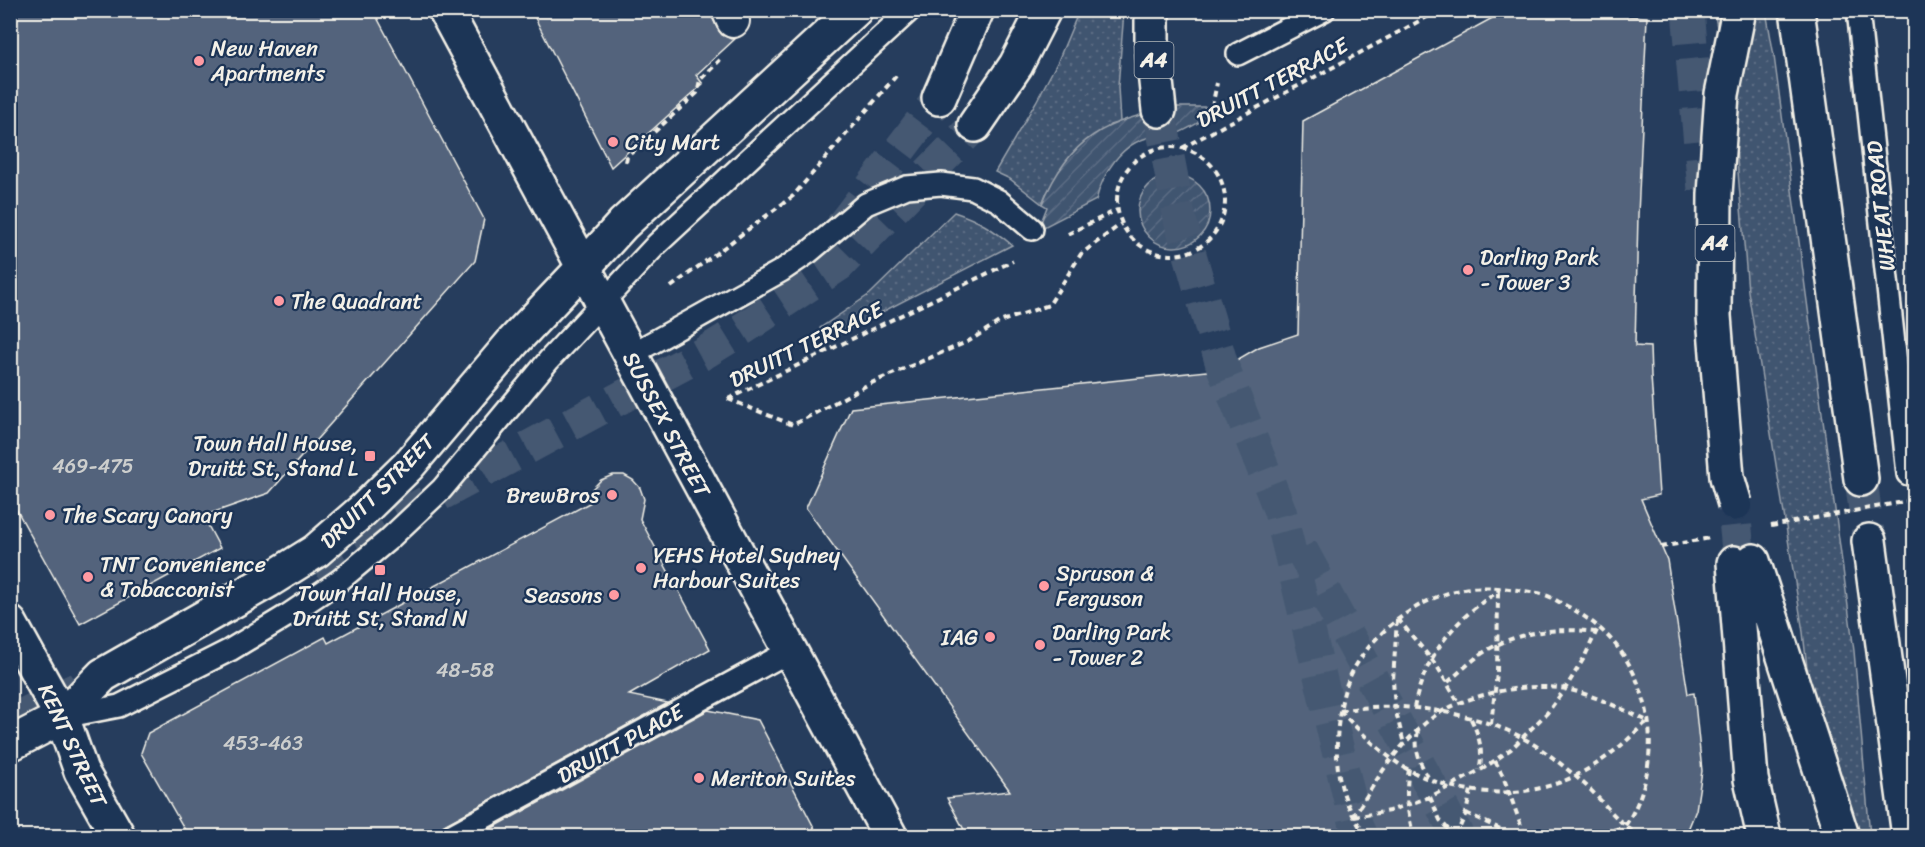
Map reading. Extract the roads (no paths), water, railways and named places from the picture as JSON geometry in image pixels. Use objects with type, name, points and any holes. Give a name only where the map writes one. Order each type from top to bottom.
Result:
[{"type":"main road","name":"SUSSEX STREET","points":[[446,10],[890,837]]},
{"type":"main road","name":"DRUITT STREET","points":[[10,744],[62,717],[103,675],[316,551],[408,466],[513,342],[623,224],[855,10]]},
{"type":"main road","points":[[939,98],[977,10]]},
{"type":"main road","points":[[975,125],[1016,65],[1044,10]]},
{"type":"main road","name":"A4","points":[[1152,10],[1152,45],[1159,110]]},
{"type":"main road","name":"A4","points":[[1739,10],[1722,94],[1715,194],[1714,316],[1733,524],[1751,779],[1764,837]]},
{"type":"main road","points":[[1797,10],[1861,479]]},
{"type":"main road","points":[[1733,524],[1842,837]]},
{"type":"main road","points":[[1869,542],[1909,837]]},
{"type":"main road","name":"KENT STREET","points":[[10,623],[62,717],[81,771],[118,837]]},
{"type":"lane","points":[[1238,54],[1324,10]]},
{"type":"lane","name":"WHEAT ROAD","points":[[1858,10],[1908,474]]},
{"type":"lane","points":[[62,717],[119,706],[230,650],[340,580],[388,540],[442,489],[549,360],[666,236],[907,14]]},
{"type":"lane","points":[[630,355],[781,271],[809,252],[866,204],[907,187],[941,184],[973,188],[999,201],[1032,230]]},
{"type":"lane","name":"DRUITT PLACE","points":[[450,837],[790,651]]},
{"type":"tunnel","points":[[1688,10],[1705,201]]},
{"type":"tunnel","points":[[841,227],[939,98]]},
{"type":"tunnel","points":[[1159,110],[1180,220],[1222,365],[1280,511],[1356,825],[1361,836]]},
{"type":"tunnel","points":[[311,564],[704,353],[744,328],[839,265],[975,125]]},
{"type":"tunnel","points":[[1731,477],[1742,593]]},
{"type":"tunnel","points":[[1861,479],[1869,541]]},
{"type":"tunnel","points":[[1301,549],[1458,836]]},
{"type":"tunnel","points":[[10,721],[78,688]]},
{"type":"place","name":"New Haven Apartments","points":[[199,61]]},
{"type":"place","name":"City Mart","points":[[613,142]]},
{"type":"place","name":"Darling Park - Tower 3","points":[[1468,270]]},
{"type":"place","name":"The Quadrant","points":[[279,301]]},
{"type":"place","name":"Town Hall House, Druitt St, Stand L","points":[[370,456]]},
{"type":"place","name":"BrewBros","points":[[612,495]]},
{"type":"place","name":"The Scary Canary","points":[[50,515]]},
{"type":"place","name":"YEHS Hotel Sydney Harbour Suites","points":[[641,568]]},
{"type":"place","name":"Town Hall House, Druitt St, Stand N","points":[[380,570]]},
{"type":"place","name":"TNT Convenience & Tobacconist","points":[[88,577]]},
{"type":"place","name":"Spruson & Ferguson","points":[[1044,586]]},
{"type":"place","name":"Seasons","points":[[614,595]]},
{"type":"place","name":"IAG","points":[[990,637]]},
{"type":"place","name":"Darling Park - Tower 2","points":[[1040,645]]},
{"type":"place","name":"Meriton Suites","points":[[699,778]]}]
